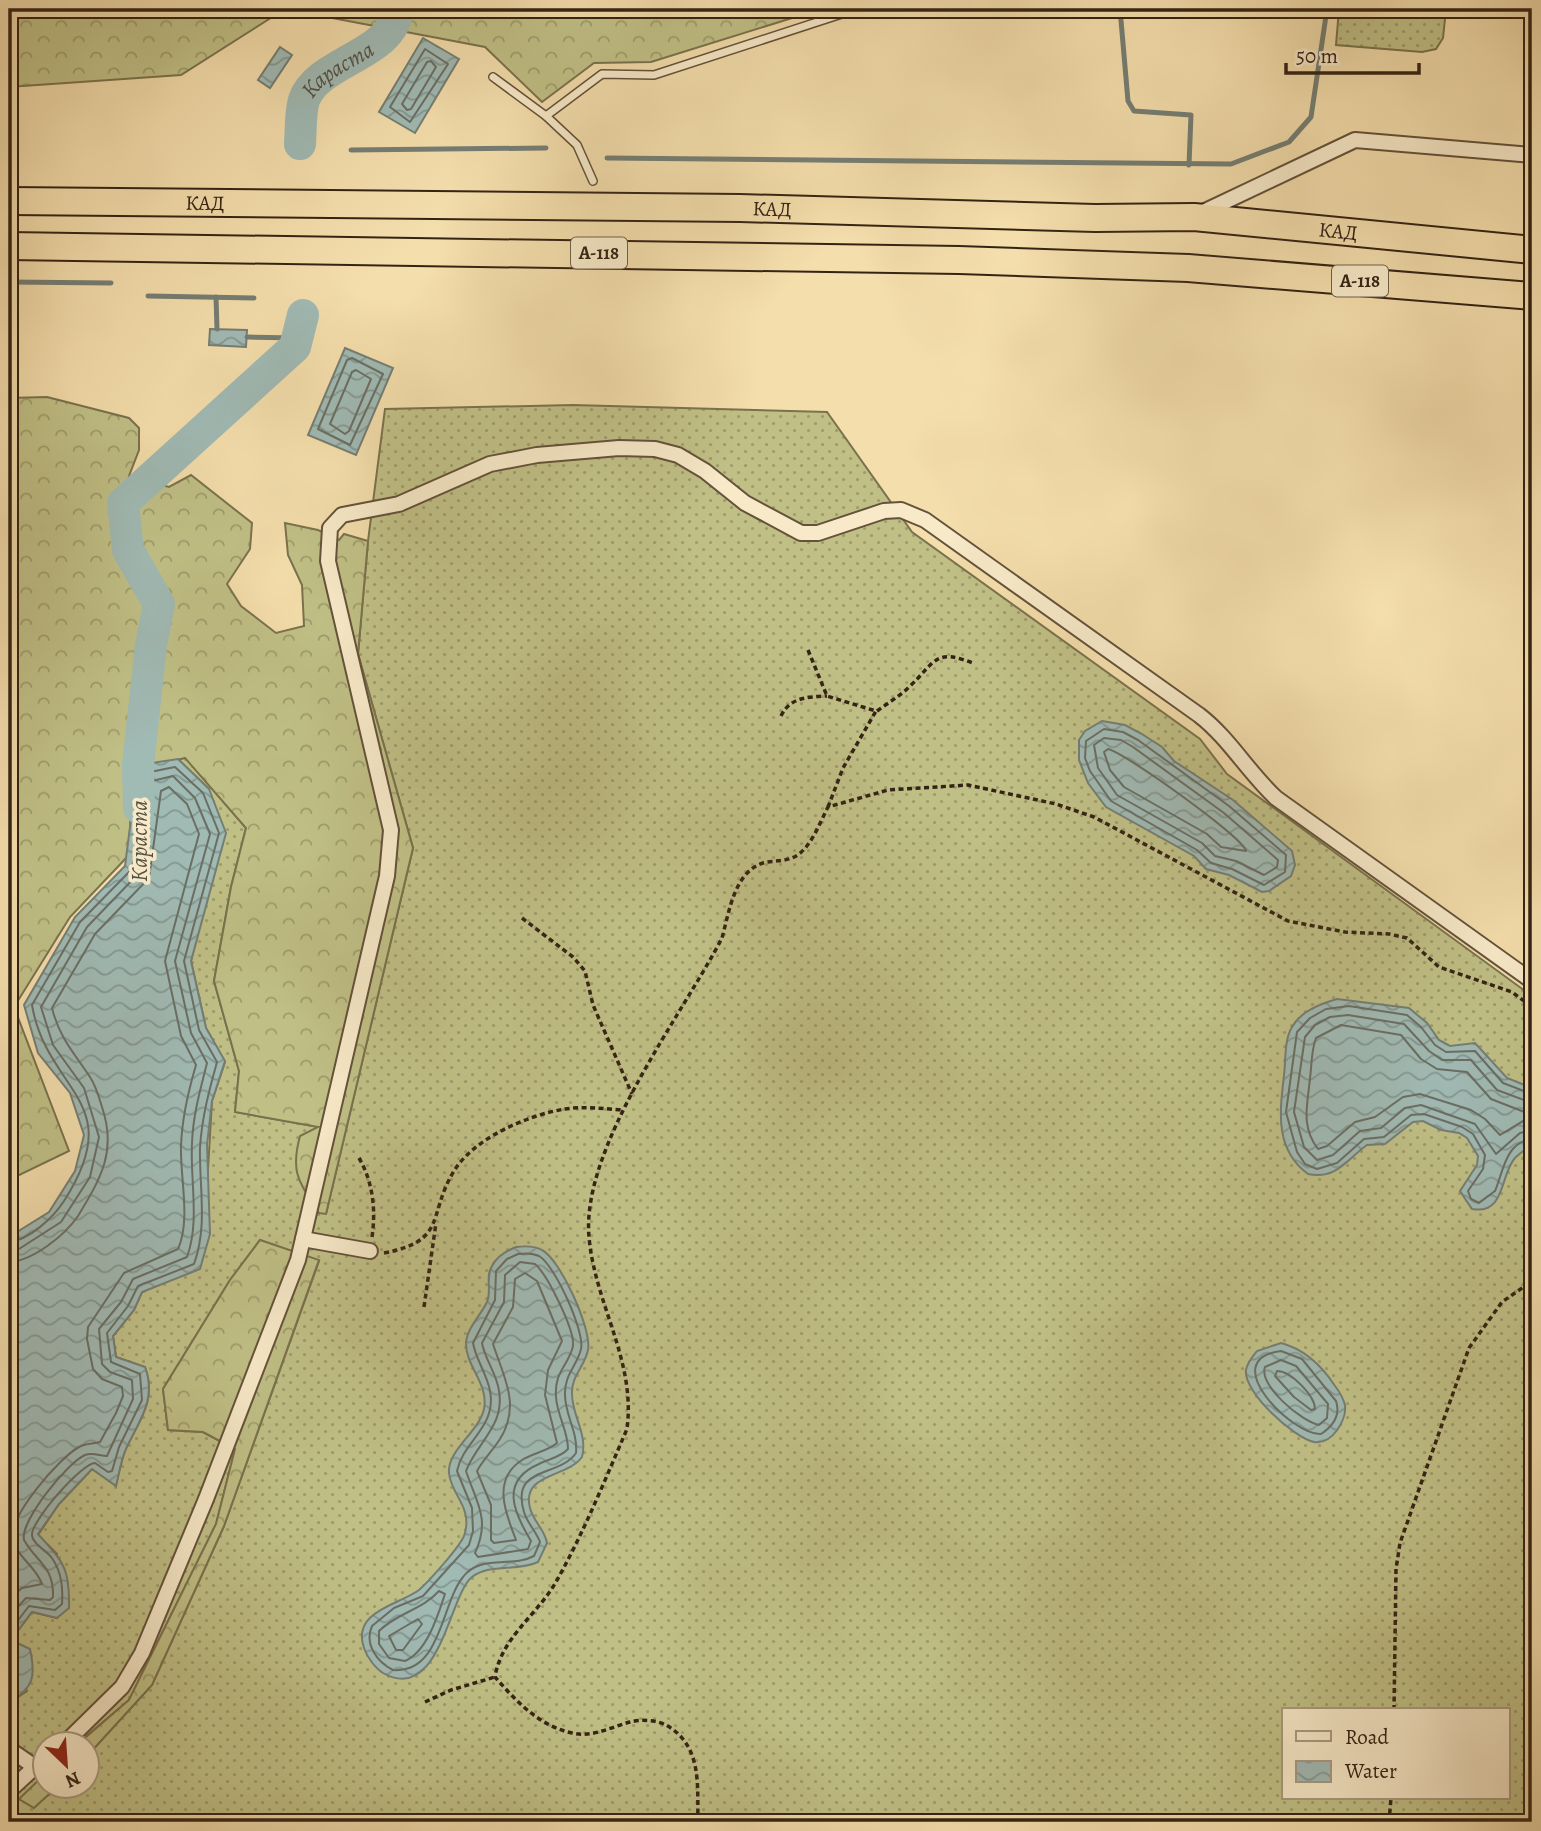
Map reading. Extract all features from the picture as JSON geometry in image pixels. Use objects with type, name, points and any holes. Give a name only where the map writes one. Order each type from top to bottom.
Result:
[{"type":"highway","name":"КАД","points":[[9,201],[740,208],[1095,218],[1194,217],[1532,250]]},
{"type":"highway","name":"А-118","points":[[9,246],[679,254],[999,261],[1188,268],[1532,296]]},
{"type":"street","points":[[1194,217],[1355,140],[1532,155]]},
{"type":"street","points":[[78,1730],[122,1687],[142,1653],[216,1474],[298,1260],[387,876],[391,830],[328,561],[330,528],[342,515],[399,504],[490,464],[580,451],[655,449],[678,455],[705,471],[745,503],[801,533],[818,533],[884,511],[901,510],[925,520],[1199,715],[1218,730],[1257,781],[1276,798],[1532,981]]},
{"type":"street","points":[[303,1239],[370,1251]]},
{"type":"street","points":[[9,1749],[32,1759]]},
{"type":"street","points":[[9,1791],[32,1770]]},
{"type":"lane","points":[[546,116],[602,74],[654,75],[857,9]]},
{"type":"lane","points":[[493,77],[546,116],[577,145],[593,181]]},
{"type":"path","points":[[808,650],[827,696]]},
{"type":"path","points":[[698,1822],[696,1766],[689,1745],[673,1729],[662,1723],[639,1720],[596,1732],[570,1733],[540,1721],[523,1708],[495,1677],[497,1662],[506,1645],[555,1584],[627,1429],[630,1404],[627,1375],[599,1290],[589,1238],[588,1213],[624,1110],[722,938],[732,903],[744,877],[763,863],[798,855],[810,843],[843,768],[876,711],[908,688],[936,658],[951,655],[975,664]]},
{"type":"path","points":[[781,716],[785,708],[798,699],[827,696],[876,711]]},
{"type":"path","points":[[828,807],[888,790],[968,785],[1008,791],[1056,804],[1094,817],[1288,921],[1345,933],[1389,934],[1407,938],[1440,967],[1511,992],[1532,1007]]},
{"type":"path","points":[[522,918],[573,957],[585,971],[593,1005],[632,1094]]},
{"type":"path","points":[[424,1307],[440,1202],[455,1169],[485,1142],[538,1116],[565,1109],[624,1110]]},
{"type":"path","points":[[359,1158],[368,1173],[375,1215],[370,1251],[383,1253],[402,1249],[425,1239],[436,1221]]},
{"type":"path","points":[[1394,1708],[1395,1569],[1400,1543],[1469,1348],[1502,1302],[1532,1281]]},
{"type":"path","points":[[425,1702],[452,1690],[495,1677]]},
{"type":"path","points":[[1389,1822],[1391,1800]]},
{"type":"green space","points":[[9,9],[285,9],[181,75],[9,87]]},
{"type":"green space","points":[[285,9],[821,9],[651,62],[594,63],[542,102],[485,47]]},
{"type":"green space","points":[[1339,9],[1446,9],[1443,38],[1436,49],[1422,52],[1336,45]]},
{"type":"green space","points":[[47,397],[129,418],[139,428],[139,450],[129,476],[169,487],[191,475],[252,523],[250,549],[227,584],[241,606],[276,633],[304,626],[302,585],[288,555],[285,523],[318,530],[339,540],[344,534],[368,541],[358,654],[413,848],[326,1214],[319,1213],[302,1185],[296,1168],[300,1136],[318,1127],[235,1112],[239,1071],[214,981],[231,887],[246,828],[185,758],[132,772],[129,855],[70,917],[14,1007],[69,1151],[9,1180],[9,398]]},
{"type":"green space","points":[[573,405],[827,412],[912,532],[1200,739],[1227,774],[1532,996],[1532,1822],[9,1822],[9,1703],[27,1691],[11,1640],[32,1612],[57,1618],[57,1554],[38,1535],[59,1504],[92,1469],[116,1485],[124,1452],[145,1409],[149,1389],[145,1367],[116,1357],[113,1336],[134,1310],[142,1292],[168,1281],[207,1186],[212,1101],[225,1062],[206,1028],[191,961],[206,901],[209,789],[178,759],[185,757],[246,828],[231,887],[214,981],[239,1071],[235,1112],[319,1127],[326,1214],[413,848],[358,654],[368,541],[385,409]],"holes":[[[260,1240],[319,1261],[224,1526],[152,1685],[102,1740],[102,1800],[20,1799],[32,1787],[32,1730],[93,1730],[129,1700],[216,1524],[235,1449],[203,1432],[168,1430],[163,1389],[230,1280]]]},
{"type":"green space","points":[[260,1240],[319,1260],[224,1526],[152,1685],[102,1740],[102,1730],[94,1730],[129,1700],[216,1524],[235,1449],[203,1432],[168,1430],[163,1389],[230,1280]]},
{"type":"green space","points":[[32,1786],[32,1800],[43,1800],[34,1808],[19,1799]]},
{"type":"water","points":[[423,38],[459,59],[415,133],[379,112]]},
{"type":"water","points":[[280,47],[292,55],[270,88],[258,80]]},
{"type":"water","points":[[210,329],[247,330],[246,347],[209,345]]},
{"type":"water","points":[[345,348],[393,368],[356,455],[308,435]]},
{"type":"water","points":[[1102,721],[1125,725],[1142,734],[1162,747],[1174,761],[1233,800],[1292,851],[1295,865],[1291,876],[1269,891],[1262,892],[1229,875],[1206,869],[1194,856],[1106,807],[1088,783],[1079,760],[1079,740],[1085,731]]},
{"type":"water","points":[[178,759],[209,789],[226,833],[191,961],[206,1028],[225,1061],[212,1101],[207,1145],[210,1234],[200,1269],[142,1292],[134,1310],[113,1336],[116,1357],[145,1367],[148,1400],[124,1453],[116,1486],[92,1469],[59,1504],[38,1534],[64,1567],[69,1608],[57,1618],[32,1612],[11,1640],[30,1649],[33,1674],[24,1692],[9,1703],[9,1237],[49,1212],[75,1171],[84,1135],[70,1093],[38,1053],[24,1005],[75,917],[125,866],[138,765]]},
{"type":"water","points":[[1337,999],[1409,1008],[1427,1023],[1439,1040],[1450,1046],[1475,1043],[1507,1078],[1532,1088],[1532,1143],[1510,1165],[1501,1192],[1491,1206],[1472,1209],[1460,1191],[1477,1165],[1478,1156],[1467,1138],[1423,1121],[1413,1122],[1385,1144],[1367,1145],[1341,1167],[1327,1174],[1308,1174],[1297,1164],[1284,1141],[1281,1116],[1288,1038],[1296,1021],[1306,1012]]},
{"type":"water","points":[[516,1247],[536,1248],[549,1256],[566,1280],[585,1327],[588,1350],[572,1388],[574,1410],[583,1441],[582,1457],[575,1464],[547,1477],[532,1488],[530,1508],[547,1543],[538,1562],[521,1567],[487,1570],[472,1577],[464,1588],[430,1661],[418,1674],[402,1679],[383,1673],[367,1655],[362,1636],[364,1625],[379,1611],[419,1590],[463,1538],[466,1515],[453,1488],[450,1465],[481,1417],[485,1400],[467,1352],[467,1338],[487,1302],[492,1266],[502,1254]]},
{"type":"water","points":[[1281,1343],[1312,1359],[1342,1397],[1345,1405],[1344,1418],[1327,1440],[1314,1442],[1305,1439],[1283,1423],[1261,1401],[1247,1379],[1247,1367],[1257,1351]]},
{"type":"waterway","name":"Караста","points":[[300,144],[304,100],[312,87],[383,37],[393,25],[398,9]]},
{"type":"waterway","points":[[1120,9],[1128,101],[1134,111],[1191,115],[1189,165]]},
{"type":"waterway","points":[[607,158],[1231,164],[1289,142],[1311,117],[1327,9]]},
{"type":"waterway","points":[[351,150],[546,148]]},
{"type":"waterway","points":[[9,282],[111,283]]},
{"type":"waterway","points":[[148,296],[254,298]]},
{"type":"waterway","points":[[216,297],[217,329]]},
{"type":"waterway","name":"Караста","points":[[139,808],[138,765],[151,645],[159,604],[128,550],[123,503],[295,347],[303,315]]},
{"type":"waterway","points":[[247,337],[297,338]]}]
